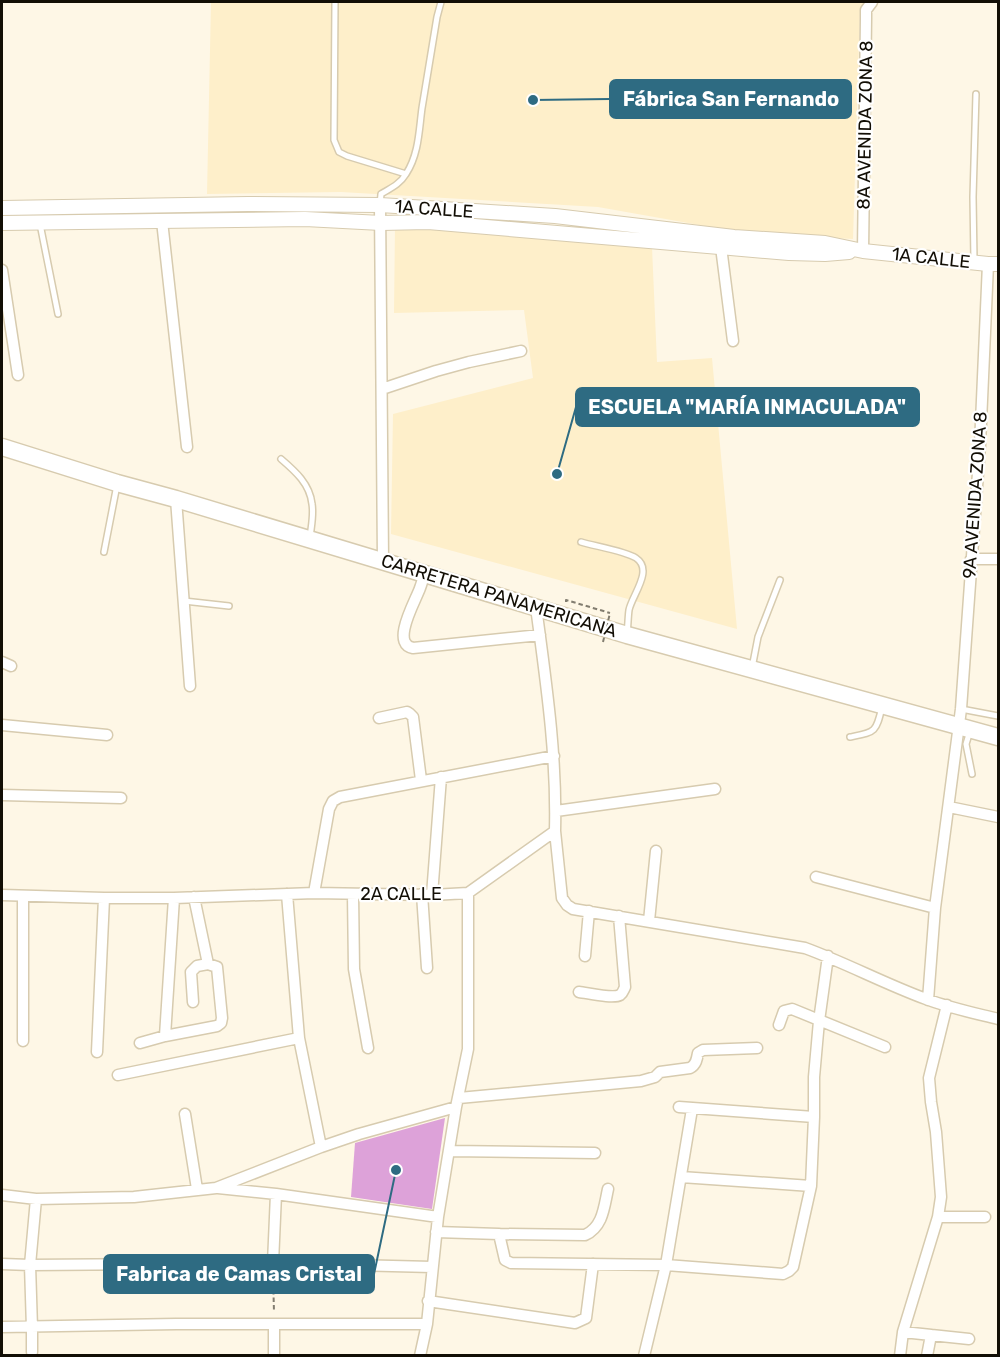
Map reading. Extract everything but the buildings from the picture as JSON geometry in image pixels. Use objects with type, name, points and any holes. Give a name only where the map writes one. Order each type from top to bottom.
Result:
[{"type":"main road","name":"CARRETERA PANAMERICANA","points":[[2,447],[627,635],[999,737]]},
{"type":"street","name":"8A AVENIDA ZONA 8","points":[[863,251],[866,10],[872,2]]},
{"type":"street","name":"1A CALLE","points":[[2,208],[248,204],[380,205],[555,216],[734,237],[825,243],[863,251],[993,264]]},
{"type":"street","points":[[380,205],[383,561]]},
{"type":"street","name":"1A CALLE","points":[[2,223],[305,219],[381,223],[428,222],[825,254],[863,251]]},
{"type":"street","points":[[162,221],[188,447]]},
{"type":"street","points":[[721,247],[733,341]]},
{"type":"street","name":"9A AVENIDA ZONA 8","points":[[928,1000],[935,908],[949,807],[965,728],[961,709],[993,264]]},
{"type":"street","points":[[2,270],[18,375]]},
{"type":"street","points":[[382,389],[458,365],[521,351]]},
{"type":"street","points":[[176,499],[190,686]]},
{"type":"street","points":[[971,559],[999,560]]},
{"type":"street","points":[[425,574],[406,617],[403,639],[408,647],[540,635]]},
{"type":"street","points":[[536,607],[547,677],[554,756],[555,831],[562,898],[567,905],[573,909],[805,948],[928,1000],[999,1019]]},
{"type":"street","points":[[379,718],[407,712],[411,714],[421,780]]},
{"type":"street","points":[[2,725],[107,735]]},
{"type":"street","points":[[314,892],[328,809],[333,801],[340,797],[554,756]]},
{"type":"street","points":[[427,968],[427,895],[441,777]]},
{"type":"street","points":[[556,811],[715,789]]},
{"type":"street","points":[[2,795],[121,798]]},
{"type":"street","points":[[949,807],[999,817]]},
{"type":"street","name":"2A CALLE","points":[[2,895],[174,898],[314,892],[427,895],[468,893],[555,831]]},
{"type":"street","points":[[649,921],[656,851]]},
{"type":"street","points":[[816,877],[935,908]]},
{"type":"street","points":[[420,1356],[427,1324],[438,1217],[468,1048],[468,893]]},
{"type":"street","points":[[287,894],[299,1038],[321,1147]]},
{"type":"street","points":[[353,894],[354,969],[368,1048]]},
{"type":"street","points":[[23,896],[23,1041]]},
{"type":"street","points":[[194,897],[208,964]]},
{"type":"street","points":[[97,1052],[104,898]]},
{"type":"street","points":[[165,1036],[174,898]]},
{"type":"street","points":[[585,956],[589,911]]},
{"type":"street","points":[[579,992],[615,997],[624,991],[620,916]]},
{"type":"street","points":[[499,1234],[505,1260],[508,1263],[666,1265],[783,1274],[789,1271],[793,1267],[811,1186],[814,1077],[828,956]]},
{"type":"street","points":[[140,1042],[218,1026],[222,1018],[217,967],[208,964],[196,966],[191,972],[193,1002]]},
{"type":"street","points":[[900,1356],[903,1332],[938,1217],[940,1197],[936,1132],[929,1078],[947,1005]]},
{"type":"street","points":[[779,1025],[784,1011],[792,1010],[885,1047]]},
{"type":"street","points":[[118,1075],[299,1038]]},
{"type":"street","points":[[216,1188],[321,1147],[457,1102],[642,1081],[655,1077],[660,1072],[694,1066],[698,1053],[703,1050],[758,1048]]},
{"type":"street","points":[[679,1107],[814,1117]]},
{"type":"street","points":[[644,1356],[666,1265],[693,1109]]},
{"type":"street","points":[[185,1114],[198,1189]]},
{"type":"street","points":[[449,1151],[595,1154]]},
{"type":"street","points":[[681,1177],[811,1186]]},
{"type":"street","points":[[2,1195],[36,1199],[134,1197],[216,1188],[276,1194],[438,1217]]},
{"type":"street","points":[[436,1232],[585,1234],[592,1232],[599,1224],[608,1189]]},
{"type":"street","points":[[273,1263],[276,1194]]},
{"type":"street","points":[[32,1352],[30,1265],[36,1199]]},
{"type":"street","points":[[938,1217],[985,1217]]},
{"type":"street","points":[[2,1264],[273,1263],[432,1267]]},
{"type":"street","points":[[428,1301],[575,1323],[586,1318],[593,1264]]},
{"type":"street","points":[[2,1328],[176,1324],[427,1324]]},
{"type":"street","points":[[274,1325],[274,1356]]},
{"type":"street","points":[[903,1332],[969,1339]]},
{"type":"street","points":[[927,1356],[931,1335]]},
{"type":"lane","points":[[335,2],[334,140],[339,152],[347,156],[406,174]]},
{"type":"lane","points":[[380,205],[381,194],[398,184],[412,162],[419,138],[441,2]]},
{"type":"lane","points":[[974,262],[976,94]]},
{"type":"lane","points":[[40,222],[58,314]]},
{"type":"lane","points":[[281,459],[298,474],[308,489],[313,505],[310,539]]},
{"type":"lane","points":[[104,552],[117,483]]},
{"type":"lane","points":[[581,542],[626,554],[635,558],[644,568],[629,608],[627,635]]},
{"type":"lane","points":[[752,669],[758,637],[780,580]]},
{"type":"lane","points":[[184,601],[229,606]]},
{"type":"lane","points":[[850,736],[871,733],[876,728],[882,705]]},
{"type":"lane","points":[[961,709],[999,716]]},
{"type":"lane","points":[[965,728],[972,774]]},
{"type":"path","points":[[584,605],[610,613],[603,642]]},
{"type":"path","points":[[273,1263],[274,1325]]},
{"type":"shaded area","points":[[211,2],[865,2],[860,9],[853,239],[750,234],[598,207],[341,192],[207,194]]},
{"type":"shaded area","points":[[395,226],[652,247],[657,362],[712,358],[737,629],[391,534],[393,414],[533,378],[524,310],[394,313]]},
{"type":"place","name":"Fábrica San Fernando","points":[[533,100]]},
{"type":"place","name":"ESCUELA \"MARÍA INMACULADA\"","points":[[557,474]]},
{"type":"place","name":"Fabrica de Camas Cristal","points":[[396,1170]]}]
